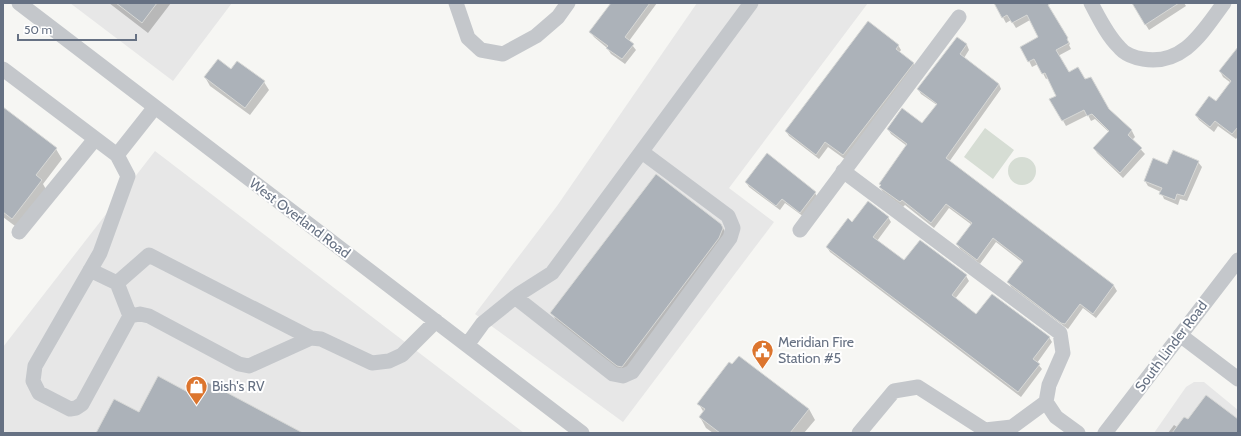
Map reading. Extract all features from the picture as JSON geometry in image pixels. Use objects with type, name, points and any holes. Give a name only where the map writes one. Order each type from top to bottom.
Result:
[{"type":"street","name":"West Overland Road","points":[[19,3],[582,433]]},
{"type":"street","points":[[456,3],[468,38],[481,50],[503,54],[536,36],[558,17],[568,3]]},
{"type":"street","points":[[467,345],[483,323],[515,298],[552,273],[751,3]]},
{"type":"street","points":[[1091,3],[1109,36],[1120,49],[1137,58],[1155,61],[1177,56],[1194,42],[1224,3]]},
{"type":"street","points":[[800,230],[959,17]]},
{"type":"street","points":[[3,69],[117,155],[128,176],[100,253],[36,366],[33,381],[39,393],[70,409],[76,408],[82,404],[130,316]]},
{"type":"street","points":[[117,155],[155,107]]},
{"type":"street","points":[[19,232],[95,139]]},
{"type":"street","points":[[515,298],[613,374],[623,376],[632,372],[730,238],[733,228],[728,216],[642,152]]},
{"type":"street","points":[[843,171],[1060,333],[1063,353],[1048,385],[1046,402],[1056,417],[1078,433]]},
{"type":"street","points":[[117,283],[149,255],[311,338],[321,339],[372,363],[389,361],[402,355],[436,321]]},
{"type":"street","name":"South Linder Road","points":[[1105,433],[1238,260]]},
{"type":"street","points":[[90,270],[117,283],[130,316]]},
{"type":"street","points":[[130,316],[140,314],[149,316],[239,364],[249,366],[311,338]]},
{"type":"street","points":[[1180,335],[1238,379]]},
{"type":"street","points":[[859,433],[894,391],[918,387],[985,430],[1012,427],[1046,402]]},
{"type":"shaded area","points":[[70,3],[232,3],[173,81]]},
{"type":"shaded area","points":[[697,3],[868,3],[729,188],[774,222],[623,422],[475,314],[557,206]]},
{"type":"shaded area","points":[[985,128],[1014,150],[993,179],[964,157]]},
{"type":"shaded area","points":[[155,151],[524,433],[3,433],[3,347]]},
{"type":"shaded area","points":[[1022,157],[1032,161],[1036,171],[1032,181],[1022,185],[1012,181],[1008,171],[1012,161]]},
{"type":"shaded area","points":[[1194,382],[1204,382],[1238,410],[1238,433],[1154,433],[1186,387]]},
{"type":"building","points":[[116,3],[157,3],[142,23]]},
{"type":"building","points":[[611,3],[650,3],[625,37],[634,44],[622,59],[606,48],[608,46],[589,32]]},
{"type":"building","points":[[994,3],[1051,3],[1048,5],[1068,38],[1069,43],[1056,50],[1069,72],[1078,67],[1085,79],[1091,77],[1109,109],[1132,130],[1128,135],[1142,148],[1120,173],[1093,148],[1109,131],[1092,114],[1087,116],[1084,110],[1062,121],[1049,99],[1056,96],[1045,73],[1042,74],[1034,59],[1028,62],[1020,47],[1038,37],[1027,15],[1012,23],[1007,15],[1002,18]]},
{"type":"building","points":[[1132,3],[1179,3],[1145,25]]},
{"type":"building","points":[[868,21],[899,45],[896,49],[914,63],[843,155],[825,142],[816,155],[785,131]]},
{"type":"building","points":[[957,37],[967,44],[960,54],[999,84],[946,158],[1114,285],[1093,314],[1080,304],[1065,324],[1061,323],[1007,282],[1023,261],[993,238],[977,260],[956,244],[972,223],[946,204],[931,223],[902,200],[900,202],[879,187],[881,185],[879,184],[907,144],[887,129],[902,108],[922,123],[937,104],[917,89]]},
{"type":"building","points":[[1238,47],[1238,127],[1232,134],[1215,121],[1210,127],[1195,115],[1209,96],[1216,101],[1231,81],[1219,71]]},
{"type":"building","points":[[218,59],[231,69],[237,61],[265,81],[245,108],[204,77]]},
{"type":"building","points":[[3,107],[57,148],[36,175],[42,180],[12,219],[3,212]]},
{"type":"building","points":[[1173,150],[1199,161],[1184,196],[1177,194],[1175,200],[1159,194],[1162,188],[1144,181],[1153,158],[1167,164]]},
{"type":"building","points":[[767,153],[816,192],[800,213],[782,199],[776,206],[745,182]]},
{"type":"building","points":[[656,174],[721,224],[723,228],[719,238],[622,367],[617,366],[550,313]]},
{"type":"building","points":[[868,201],[889,217],[873,237],[904,260],[920,240],[967,275],[952,295],[976,314],[992,294],[1050,337],[1033,359],[1040,364],[1018,392],[826,247],[848,218],[852,222]]},
{"type":"building","points":[[739,356],[809,409],[790,433],[720,433],[699,417],[705,409],[697,404],[729,362],[732,364]]},
{"type":"building","name":"Bish's RV","points":[[158,376],[197,397],[205,381],[303,433],[96,433],[114,399],[139,412]]},
{"type":"building","points":[[1206,395],[1238,419],[1238,433],[1172,433],[1184,417],[1188,419]]},
{"type":"place","name":"Meridian Fire Station #5","points":[[762,370]]},
{"type":"place","name":"Bish's RV","points":[[197,406]]}]
